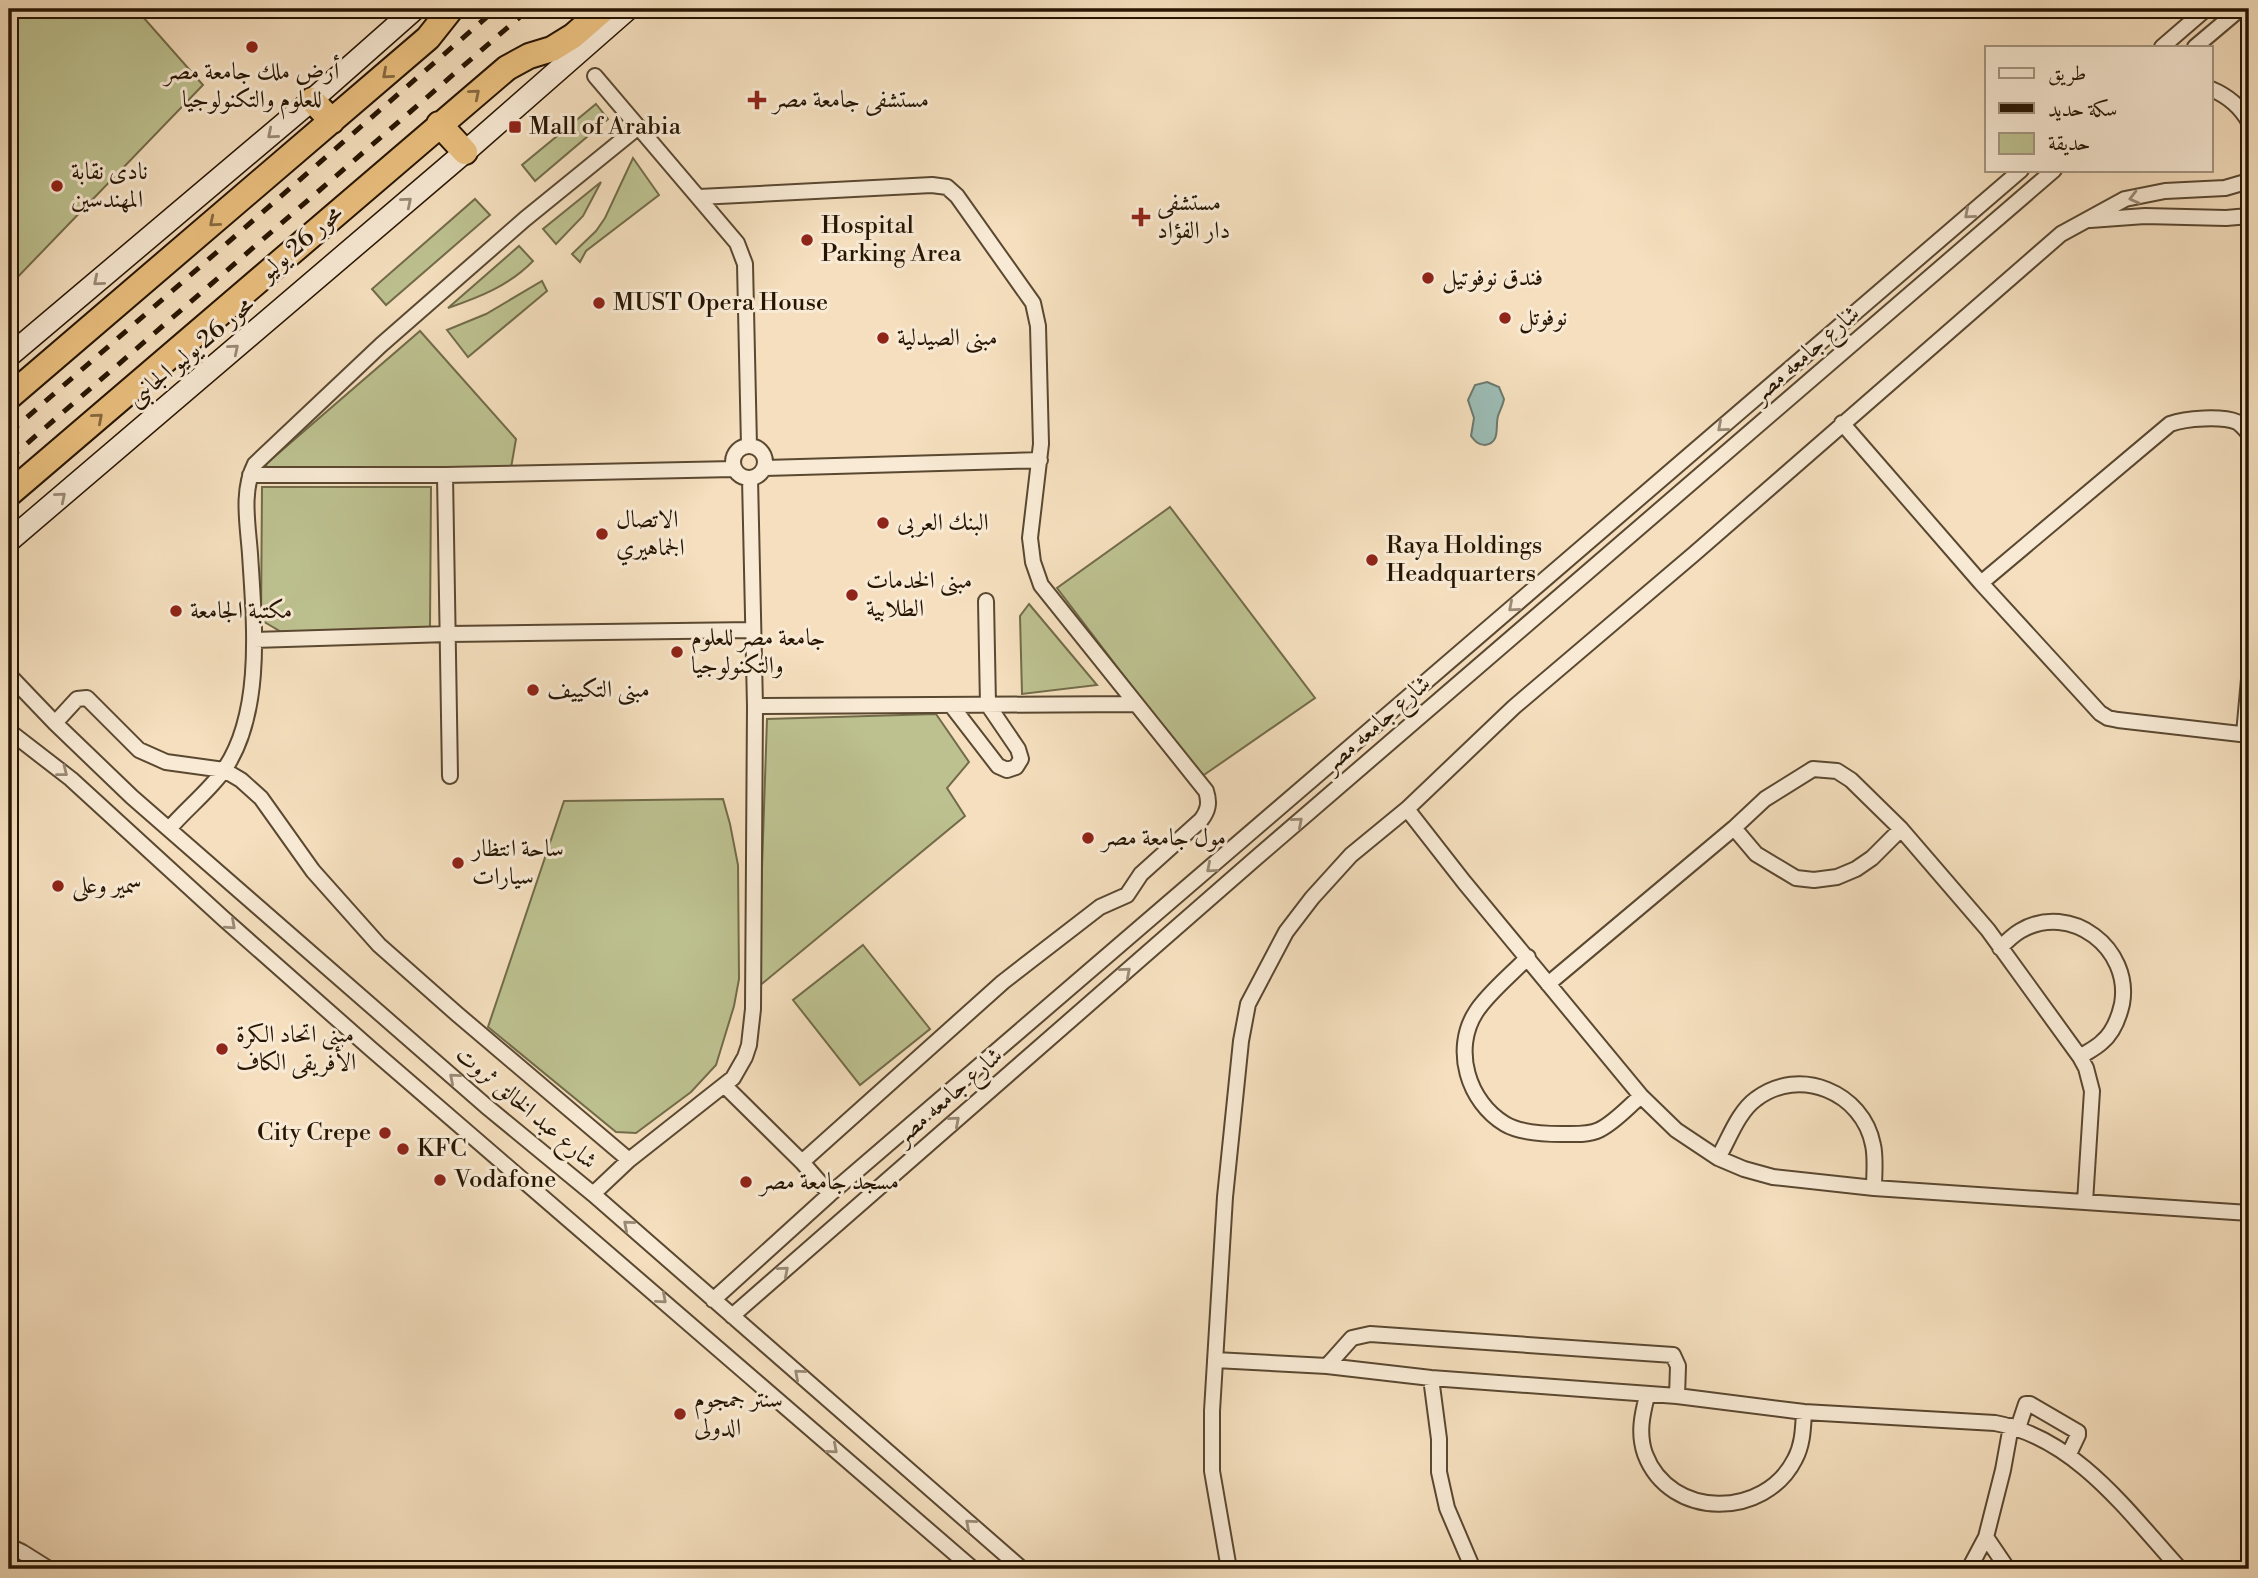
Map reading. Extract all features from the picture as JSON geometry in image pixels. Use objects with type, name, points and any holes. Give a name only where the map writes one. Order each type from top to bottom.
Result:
[{"type":"highway","points":[[9,397],[428,38],[452,9]]},
{"type":"highway","name":"محور 26 يوليو","points":[[9,494],[507,68],[529,56],[552,49],[573,36],[604,9]]},
{"type":"highway","points":[[312,100],[332,121]]},
{"type":"highway","points":[[439,124],[465,152]]},
{"type":"main road","points":[[9,356],[312,100],[415,9]]},
{"type":"main road","name":"محور 26 يوليو الجانبى","points":[[11,543],[628,9]]},
{"type":"street","points":[[2163,46],[2206,9]]},
{"type":"street","points":[[2196,46],[2239,9]]},
{"type":"street","points":[[595,76],[737,243],[745,264],[748,446]]},
{"type":"street","points":[[2212,89],[2225,95],[2242,109],[2249,122]]},
{"type":"street","points":[[169,829],[223,770],[235,748],[246,715],[253,677],[254,640],[247,498],[250,475],[263,456],[381,345],[525,219],[638,128]]},
{"type":"street","name":"شارع جامعه مصر","points":[[713,1300],[830,1195],[2019,172]]},
{"type":"street","name":"شارع جامعه مصر","points":[[732,1316],[1235,877],[2052,172]]},
{"type":"street","points":[[1229,1569],[1212,1471],[1224,1197],[1241,1041],[1248,1004],[1286,932],[1351,855],[1407,809],[1514,707],[2061,234],[2125,199],[2165,191],[2225,188],[2249,180]]},
{"type":"street","points":[[699,197],[932,185],[947,187],[957,196],[1033,303],[1038,326],[1040,460],[1030,538],[1033,562],[1041,585],[1206,791],[1208,798],[1207,812],[1190,831],[1141,874],[1127,895],[1100,907],[1003,982],[802,1162]]},
{"type":"street","points":[[2085,220],[2145,216],[2249,216]]},
{"type":"street","points":[[1981,583],[2170,424],[2180,420],[2225,419],[2242,425],[2249,434]]},
{"type":"street","points":[[1842,422],[1981,583],[2100,713],[2108,718],[2247,734],[2249,679]]},
{"type":"street","points":[[748,446],[755,447],[764,455],[765,468],[762,473],[750,478],[738,474],[733,463],[737,451],[748,446]]},
{"type":"street","points":[[765,468],[1040,460]]},
{"type":"street","points":[[250,475],[445,475],[734,469]]},
{"type":"street","points":[[445,475],[450,776]]},
{"type":"street","points":[[593,1194],[629,1160],[724,1085],[739,1069],[745,1057],[753,1009],[755,706],[750,478]]},
{"type":"street","points":[[951,705],[998,766],[1007,770],[1016,767],[1021,759],[1018,750],[988,705],[986,601]]},
{"type":"street","points":[[254,640],[448,634],[753,630]]},
{"type":"street","name":"شارع عبد الخالق ثروت","points":[[9,677],[169,829],[486,1106],[593,1194],[1022,1569]]},
{"type":"street","points":[[55,723],[77,699],[87,698],[147,755],[177,765],[223,770],[241,780],[261,798],[313,871],[379,945],[629,1160]]},
{"type":"street","points":[[755,706],[1136,704]]},
{"type":"street","points":[[9,731],[71,779],[224,919],[973,1569]]},
{"type":"street","points":[[1548,984],[1765,799],[1812,769],[1837,771],[1851,780],[1901,828],[1988,930],[2080,1057],[2092,1091],[2085,1202]]},
{"type":"street","points":[[1407,809],[1641,1096],[1676,1130],[1718,1158],[1773,1177],[1874,1188],[2249,1213]]},
{"type":"street","points":[[1734,828],[1756,854],[1796,878],[1814,880],[1837,877],[1856,869],[1872,858],[1901,828]]},
{"type":"street","points":[[2000,948],[2021,930],[2049,922],[2077,925],[2107,947],[2118,962],[2124,990],[2119,1018],[2104,1041],[2080,1057]]},
{"type":"street","points":[[1528,957],[1476,1012],[1466,1038],[1465,1064],[1470,1085],[1485,1107],[1505,1124],[1524,1130],[1577,1134],[1599,1130],[1641,1096]]},
{"type":"street","points":[[1718,1158],[1740,1117],[1754,1100],[1771,1090],[1794,1082],[1828,1089],[1854,1108],[1874,1145],[1874,1188]]},
{"type":"street","points":[[724,1085],[802,1162],[830,1195]]},
{"type":"street","points":[[1327,1366],[1352,1338],[1370,1334],[1673,1355],[1678,1366],[1677,1396]]},
{"type":"street","points":[[1215,1360],[1327,1366],[1431,1378],[1677,1396],[1804,1412],[1996,1423],[2015,1427],[2069,1454],[2109,1491],[2180,1569]]},
{"type":"street","points":[[1431,1378],[1447,1508],[1473,1569]]},
{"type":"street","points":[[1647,1395],[1640,1424],[1645,1454],[1660,1479],[1684,1497],[1712,1506],[1742,1503],[1768,1490],[1785,1475],[1801,1444],[1804,1412]]},
{"type":"street","points":[[1969,1569],[1986,1536],[2015,1427],[2026,1404],[2031,1404],[2078,1432],[2069,1454]]},
{"type":"street","points":[[1986,1536],[2005,1565],[2004,1569]]},
{"type":"street","points":[[9,1546],[49,1569]]},
{"type":"green space","name":"نادى نقابة المهندسين","points":[[9,9],[136,9],[203,85],[9,286]]},
{"type":"green space","points":[[596,104],[608,119],[535,181],[522,165]]},
{"type":"green space","points":[[633,158],[659,195],[586,251],[580,262],[572,254],[596,231],[605,218]]},
{"type":"green space","points":[[601,182],[583,216],[556,244],[543,229]]},
{"type":"green space","points":[[475,199],[490,215],[386,305],[372,289]]},
{"type":"green space","points":[[519,246],[533,261],[515,277],[448,308]]},
{"type":"green space","points":[[542,281],[547,291],[468,357],[447,330],[486,314]]},
{"type":"green space","points":[[420,331],[516,439],[511,468],[267,471],[266,464]]},
{"type":"green space","points":[[262,487],[431,487],[430,627],[283,633],[261,620]]},
{"type":"green space","points":[[1170,507],[1315,698],[1201,777],[1057,588]]},
{"type":"green space","points":[[1029,604],[1097,685],[1022,694],[1020,616]]},
{"type":"green space","points":[[936,714],[969,762],[947,788],[965,816],[758,987],[767,719]]},
{"type":"green space","points":[[723,799],[738,865],[739,979],[734,1006],[716,1065],[691,1092],[636,1133],[616,1132],[488,1027],[564,801]]},
{"type":"green space","points":[[863,945],[930,1029],[860,1085],[793,1000]]},
{"type":"water","points":[[1487,382],[1499,387],[1504,399],[1495,438],[1485,445],[1471,436],[1474,418],[1468,400],[1475,385]]},
{"type":"railway","points":[[9,433],[496,9]]},
{"type":"railway","points":[[9,459],[529,9]]},
{"type":"place","name":"أرض ملك جامعة مصر للعلوم والتكنولوجيا","points":[[252,47]]},
{"type":"place","name":"مستشفى جامعة مصر","points":[[757,100]]},
{"type":"place","name":"Mall of Arabia","points":[[515,127]]},
{"type":"place","name":"نادى نقابة المهندسين","points":[[57,186]]},
{"type":"place","name":"مستشفى دار الفؤاد","points":[[1141,217]]},
{"type":"place","name":"Hospital Parking Area","points":[[807,240]]},
{"type":"place","name":"فندق نوفوتيل","points":[[1428,278]]},
{"type":"place","name":"MUST Opera House","points":[[599,303]]},
{"type":"place","name":"نوفوتل","points":[[1505,318]]},
{"type":"place","name":"مبنى الصيدلية","points":[[883,338]]},
{"type":"place","name":"البنك العربى","points":[[883,523]]},
{"type":"place","name":"الاتصال الجماهيري","points":[[602,534]]},
{"type":"place","name":"Raya Holdings Headquarters","points":[[1372,560]]},
{"type":"place","name":"مبنى الخدمات الطلابية","points":[[852,595]]},
{"type":"place","name":"مكتبة الجامعة","points":[[176,611]]},
{"type":"place","name":"جامعة مصر للعلوم والتكنولوجيا","points":[[677,652]]},
{"type":"place","name":"مبنى التكييف","points":[[533,690]]},
{"type":"place","name":"مول جامعة مصر","points":[[1088,838]]},
{"type":"place","name":"ساحة انتظار سيارات","points":[[458,863]]},
{"type":"place","name":"سمير وعلى","points":[[58,886]]},
{"type":"place","name":"مبنى اتحاد الكرة الأفريقى الكاف","points":[[222,1049]]},
{"type":"place","name":"City Crepe","points":[[385,1133]]},
{"type":"place","name":"KFC","points":[[403,1149]]},
{"type":"place","name":"Vodafone","points":[[440,1180]]},
{"type":"place","name":"مسجد جامعة مصر","points":[[746,1182]]},
{"type":"place","name":"سنتر جمجوم الدولى","points":[[680,1414]]}]
